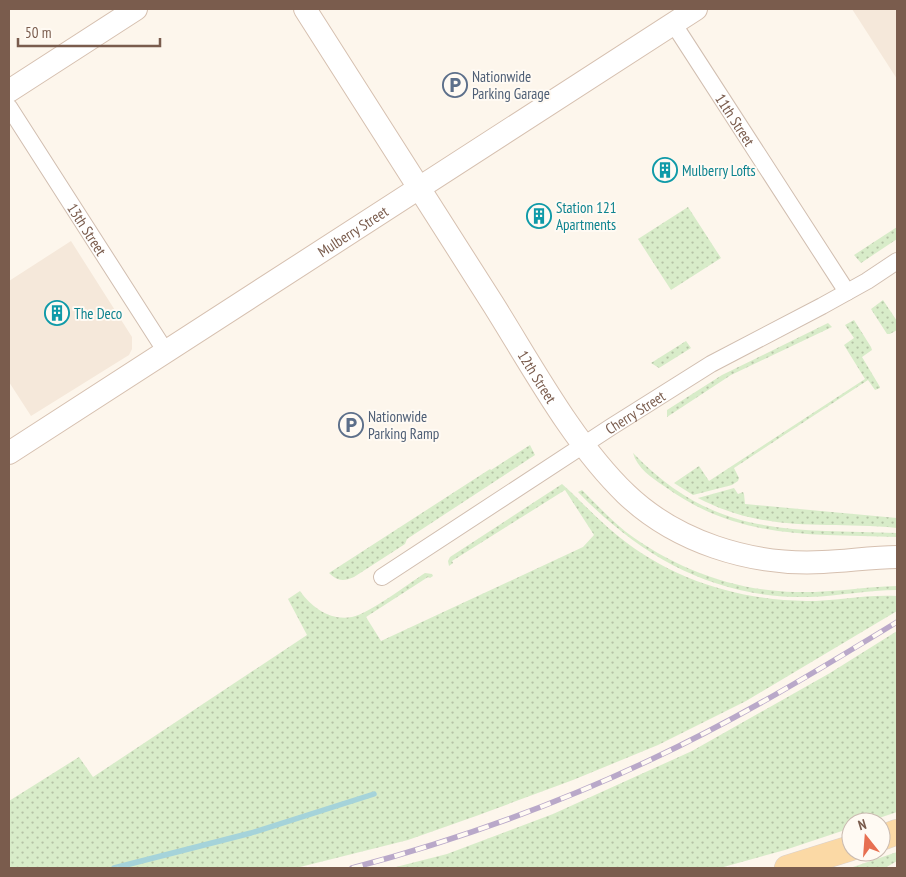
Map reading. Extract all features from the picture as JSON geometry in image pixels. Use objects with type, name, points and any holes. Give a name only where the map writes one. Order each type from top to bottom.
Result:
[{"type":"main road","points":[[787,868],[841,851]]},
{"type":"street","points":[[9,91],[136,9]]},
{"type":"street","name":"12th Street","points":[[304,9],[420,187],[568,423],[626,493],[654,517],[685,534],[715,547],[752,558],[783,562],[821,562],[897,557]]},
{"type":"street","name":"Mulberry Street","points":[[9,453],[696,9]]},
{"type":"street","name":"11th Street","points":[[673,23],[847,292]]},
{"type":"street","name":"13th Street","points":[[9,107],[166,352]]},
{"type":"street","name":"Cherry Street","points":[[382,577],[584,444],[711,364],[847,292],[897,261]]},
{"type":"shaded area","points":[[852,9],[897,9],[897,79]]},
{"type":"shaded area","name":"The Deco","points":[[71,241],[132,337],[132,349],[129,355],[31,416],[9,382],[9,281]]},
{"type":"green space","points":[[688,207],[721,258],[671,290],[638,239]]},
{"type":"green space","points":[[897,227],[897,239],[861,263],[854,255]]},
{"type":"green space","points":[[883,300],[897,321],[897,330],[890,334],[887,334],[871,309]]},
{"type":"green space","points":[[854,320],[871,347],[872,350],[862,357],[880,388],[875,390],[868,380],[734,468],[739,478],[732,485],[693,495],[674,483],[699,466],[709,481],[865,379],[844,345],[854,338],[845,325]]},
{"type":"green space","points":[[828,323],[832,327],[731,375],[667,417],[667,410],[722,375]]},
{"type":"green space","points":[[686,341],[691,348],[659,368],[651,363]]},
{"type":"green space","points":[[530,445],[535,455],[407,539],[405,544],[354,577],[340,580],[329,573],[490,469]]},
{"type":"green space","points":[[633,453],[663,481],[694,501],[724,515],[755,523],[788,528],[897,533],[897,537],[805,534],[747,525],[719,516],[692,504],[655,480],[641,468]]},
{"type":"green space","points":[[562,484],[611,530],[638,551],[660,564],[706,584],[730,591],[780,600],[817,601],[897,596],[897,611],[746,701],[658,745],[573,780],[408,840],[296,868],[9,868],[9,801],[79,757],[93,777],[307,635],[288,599],[300,591],[316,608],[329,615],[344,618],[352,617],[379,604],[425,573],[432,574],[433,576],[430,578],[428,577],[366,617],[381,641],[583,547],[594,535],[565,490],[452,561],[453,563],[449,566],[448,561],[450,557]]},
{"type":"green space","points":[[734,488],[738,494],[743,492],[745,504],[897,518],[897,528],[796,524],[772,521],[748,517],[698,498]]},
{"type":"green space","points":[[582,490],[620,527],[645,545],[684,567],[727,582],[772,591],[820,592],[897,586],[897,590],[810,597],[776,596],[743,591],[712,582],[683,570],[655,555],[628,537],[602,516],[578,492]]},
{"type":"green space","points":[[897,631],[897,812],[891,814],[891,812],[841,812],[841,831],[785,850],[720,868],[392,868],[447,854],[553,814],[692,751],[830,673]]},
{"type":"green space","points":[[897,852],[897,861],[885,868],[850,868],[868,862],[891,862],[891,854]]},
{"type":"waterway","points":[[114,868],[251,833],[374,794]]},
{"type":"railway","points":[[352,868],[504,821],[614,776],[682,745],[745,712],[897,622]]},
{"type":"place","name":"Nationwide Parking Garage","points":[[455,85]]},
{"type":"place","name":"Mulberry Lofts","points":[[665,170]]},
{"type":"place","name":"Station 121 Apartments","points":[[539,216]]},
{"type":"place","name":"The Deco","points":[[57,313]]},
{"type":"place","name":"Nationwide Parking Ramp","points":[[351,425]]}]
